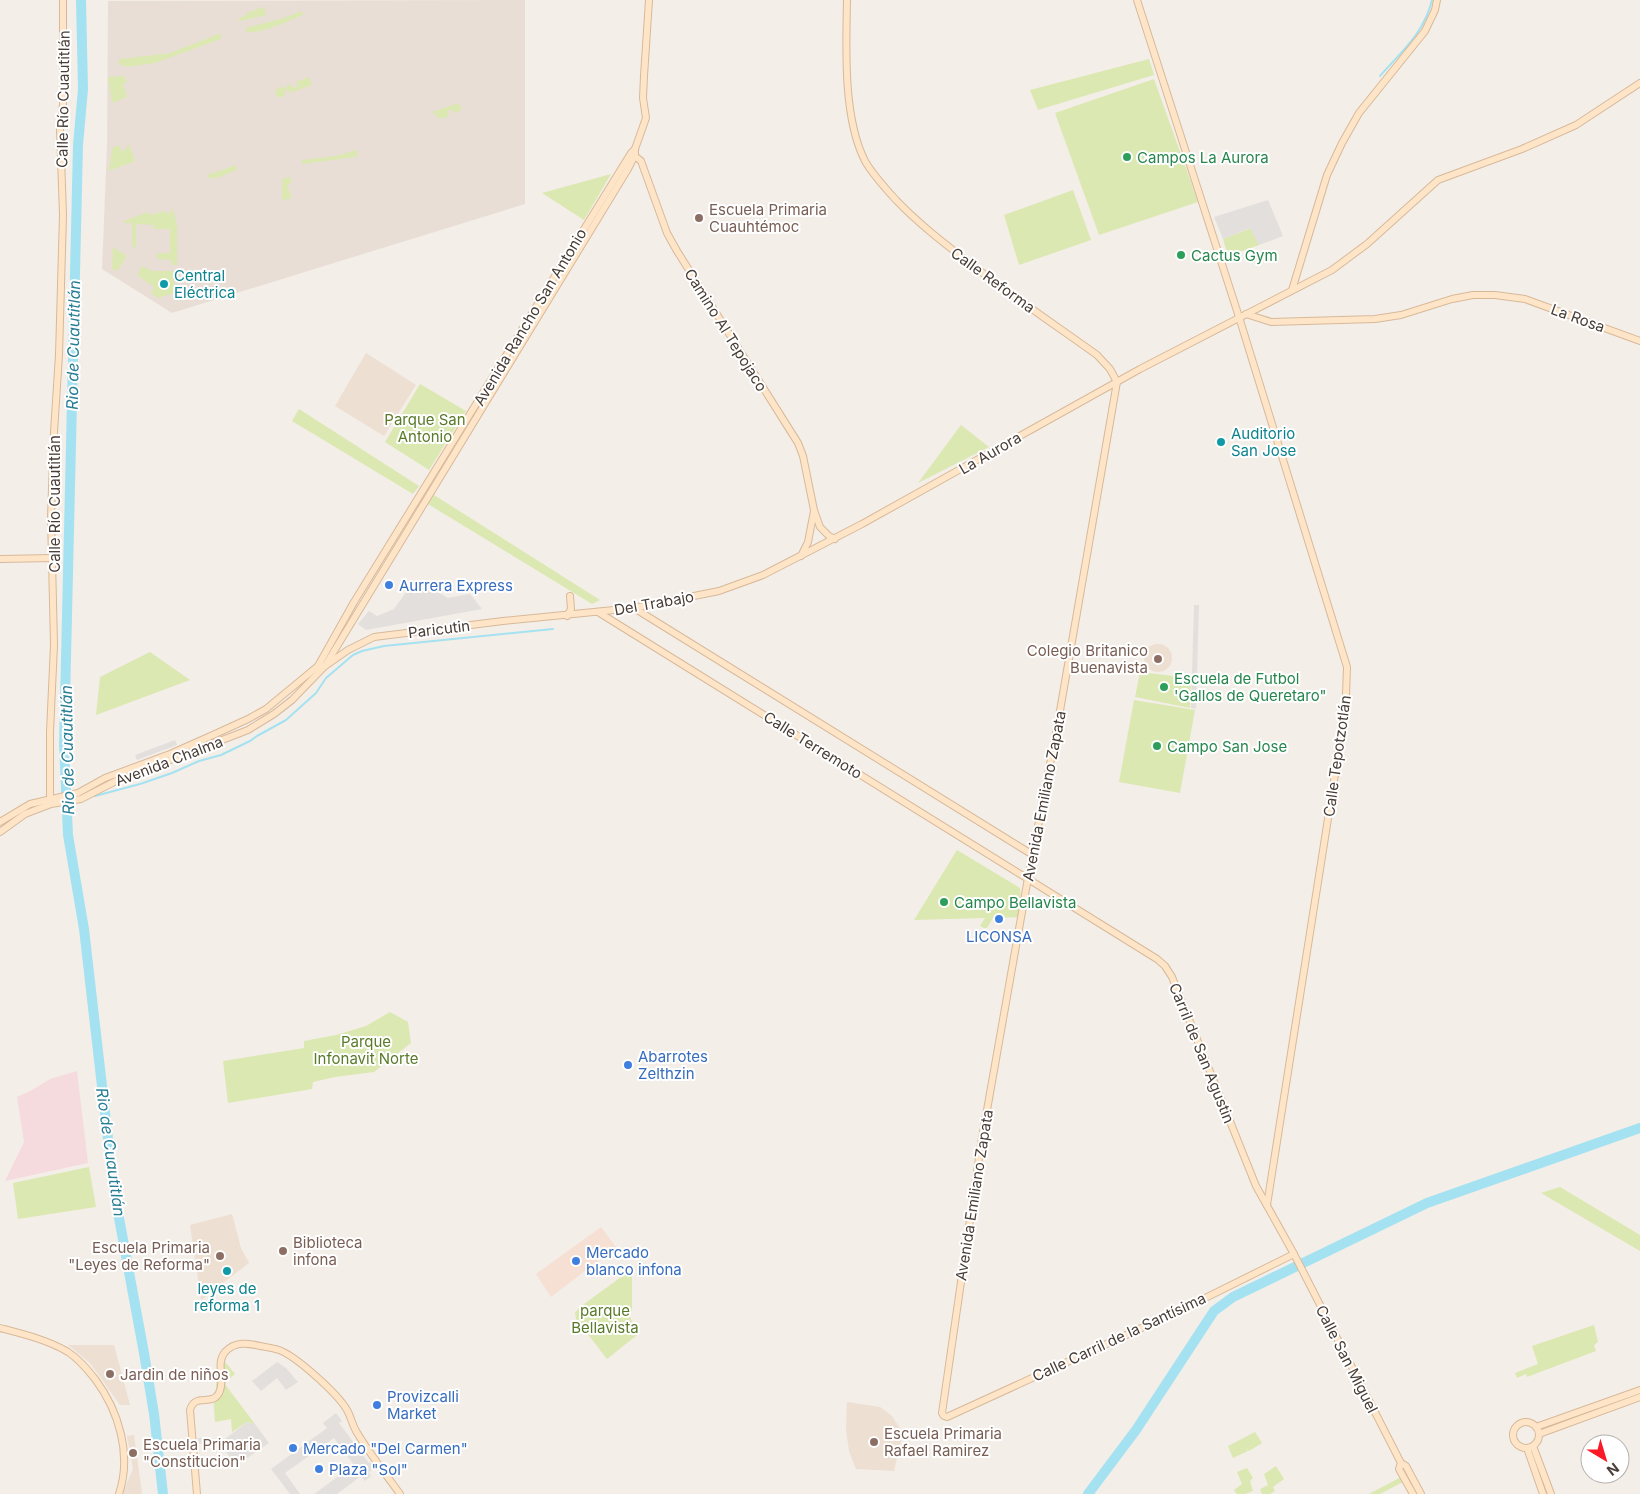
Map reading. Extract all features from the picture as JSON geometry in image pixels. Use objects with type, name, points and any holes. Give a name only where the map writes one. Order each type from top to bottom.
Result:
[{"type":"street","name":"Calle Río Cuautitlán","points":[[50,798],[50,732],[54,645],[51,516],[59,355],[62,215],[60,129],[63,104],[63,0]]},
{"type":"street","name":"Avenida Rancho San Antonio","points":[[321,666],[389,559],[628,169],[646,118],[644,83],[649,0]]},
{"type":"street","name":"Calle Reforma","points":[[847,0],[848,78],[852,121],[863,155],[873,172],[904,208],[935,236],[990,279],[1097,355],[1110,369],[1117,382]]},
{"type":"street","name":"Calle Tepotzotlán","points":[[1137,0],[1239,317],[1347,667],[1348,676],[1330,812],[1267,1206]]},
{"type":"street","points":[[1292,290],[1327,175],[1342,143],[1359,113],[1425,31],[1438,0]]},
{"type":"street","name":"La Aurora","points":[[740,584],[835,539],[980,460],[1117,382],[1332,270],[1350,258],[1438,180],[1522,149],[1576,125],[1640,83]]},
{"type":"street","name":"Camino Al Tepojaco","points":[[634,152],[641,161],[667,233],[798,443],[803,456],[814,510],[820,527],[828,536],[835,539]]},
{"type":"street","name":"La Rosa","points":[[1246,314],[1271,322],[1375,319],[1401,315],[1452,299],[1474,295],[1495,295],[1521,298],[1637,340]]},
{"type":"street","name":"Avenida Emiliano Zapata","points":[[944,1416],[942,1413],[981,1144],[1072,644],[1117,382]]},
{"type":"street","name":"Camino Al Tepojaco","points":[[801,556],[808,542],[814,510]]},
{"type":"street","points":[[0,559],[53,558]]},
{"type":"street","name":"Del Trabajo","points":[[568,616],[634,608],[719,591],[740,584]]},
{"type":"street","points":[[568,616],[571,609],[570,596]]},
{"type":"street","name":"Calle Terremoto","points":[[634,608],[1033,856]]},
{"type":"street","name":"Calle Terremoto","points":[[598,612],[1157,959]]},
{"type":"street","name":"Paricutin","points":[[321,666],[374,637],[503,621],[568,616]]},
{"type":"street","name":"Avenida Chalma","points":[[0,822],[30,804],[50,798],[81,799],[116,781],[248,730],[292,700],[321,666]]},
{"type":"street","name":"Avenida Chalma","points":[[0,832],[25,814],[68,798],[105,778],[170,754],[248,719],[266,709],[321,666]]},
{"type":"street","name":"Carril de San Agustin","points":[[1157,959],[1165,966],[1172,977],[1241,1150],[1256,1186],[1267,1206]]},
{"type":"street","name":"Calle San Miguel","points":[[1267,1206],[1294,1254],[1401,1463],[1399,1469],[1405,1472]]},
{"type":"street","name":"Calle Carril de la Santísima","points":[[944,1416],[947,1417],[1128,1332],[1183,1309],[1294,1254]]},
{"type":"street","points":[[0,1328],[38,1339],[68,1352],[84,1365],[104,1391],[116,1416],[122,1443],[125,1473],[119,1494]]},
{"type":"street","points":[[197,1494],[190,1410],[192,1404],[197,1400],[210,1400],[219,1394],[221,1388],[221,1360],[225,1352],[242,1342],[280,1350],[304,1366],[328,1388],[347,1410],[356,1431],[400,1494]]},
{"type":"street","points":[[1538,1431],[1640,1390]]},
{"type":"street","points":[[1538,1431],[1640,1397]]},
{"type":"street","points":[[1525,1423],[1532,1424],[1538,1431],[1538,1441],[1530,1447],[1523,1448],[1516,1443],[1513,1435],[1515,1429],[1520,1424],[1525,1423]]},
{"type":"street","points":[[1530,1447],[1543,1494]]},
{"type":"street","points":[[1530,1447],[1551,1494]]},
{"type":"street","points":[[1405,1472],[1413,1494]]},
{"type":"street","points":[[1405,1472],[1421,1494]]},
{"type":"shaded area","points":[[525,0],[525,204],[172,313],[102,269],[107,146],[108,1]]},
{"type":"shaded area","points":[[1268,200],[1283,236],[1259,245],[1250,228],[1223,239],[1214,217]]},
{"type":"shaded area","points":[[366,353],[416,385],[384,436],[335,406]]},
{"type":"shaded area","points":[[427,586],[448,598],[470,594],[482,609],[366,630],[358,624],[369,611],[377,616],[394,609],[407,591]]},
{"type":"shaded area","points":[[1194,605],[1199,605],[1196,709],[1191,708]]},
{"type":"shaded area","name":"Colegio Britanico Buenavista","points":[[1158,644],[1168,648],[1172,658],[1168,668],[1158,672],[1148,668],[1144,658],[1148,648]]},
{"type":"shaded area","points":[[175,740],[177,745],[137,760],[135,755]]},
{"type":"shaded area","points":[[77,1071],[88,1163],[5,1181],[24,1142],[17,1097],[50,1079]]},
{"type":"shaded area","name":"Escuela Primaria \"Leyes de Reforma\"","points":[[232,1214],[241,1248],[249,1263],[201,1300],[190,1225]]},
{"type":"shaded area","name":"Mercado blanco infona","points":[[601,1227],[616,1247],[551,1297],[536,1274]]},
{"type":"shaded area","name":"Jardin de niños","points":[[68,1345],[114,1345],[130,1405],[120,1405],[90,1363]]},
{"type":"shaded area","points":[[277,1362],[286,1368],[298,1382],[286,1390],[277,1378],[261,1391],[252,1381]]},
{"type":"shaded area","name":"Escuela Primaria Rafael Ramirez","points":[[847,1402],[880,1407],[892,1416],[903,1433],[894,1471],[856,1469],[849,1451],[846,1430]]},
{"type":"shaded area","points":[[336,1413],[342,1421],[339,1423],[369,1463],[371,1462],[375,1467],[369,1472],[371,1476],[365,1481],[361,1476],[337,1494],[314,1494],[354,1465],[334,1438],[285,1473],[300,1494],[290,1494],[271,1469],[327,1428],[323,1423]]},
{"type":"shaded area","points":[[247,1422],[255,1424],[269,1443],[236,1466],[220,1443],[198,1444],[198,1438],[225,1439]]},
{"type":"shaded area","name":"Escuela Primaria \"Constitucion\"","points":[[134,1435],[142,1494],[122,1494],[133,1469],[127,1436]]},
{"type":"green space","points":[[264,7],[266,15],[241,21],[237,19],[247,15],[246,13]]},
{"type":"green space","points":[[302,11],[303,15],[267,29],[247,32],[245,28],[284,18]]},
{"type":"green space","points":[[221,33],[221,39],[155,63],[126,67],[119,64],[118,60],[121,59],[170,53]]},
{"type":"green space","points":[[1149,59],[1154,75],[1038,110],[1030,90]]},
{"type":"green space","points":[[124,76],[127,82],[123,84],[127,97],[112,103],[108,77]]},
{"type":"green space","points":[[309,77],[312,85],[290,93],[289,90],[284,91],[286,95],[277,98],[275,90],[282,86],[283,89],[291,84],[293,88],[298,86],[296,82]]},
{"type":"green space","name":"Campos La Aurora","points":[[1154,79],[1198,202],[1099,235],[1055,113]]},
{"type":"green space","points":[[459,103],[462,110],[453,113],[452,109],[448,111],[449,116],[440,119],[432,112]]},
{"type":"green space","points":[[129,144],[135,161],[109,171],[112,148],[121,145],[120,150],[122,151]]},
{"type":"green space","points":[[356,150],[358,154],[356,157],[302,164],[302,160],[336,156]]},
{"type":"green space","points":[[236,165],[237,170],[214,179],[213,177],[208,179],[207,175],[221,170],[222,172],[222,170]]},
{"type":"green space","points":[[611,174],[584,220],[542,193]]},
{"type":"green space","points":[[290,177],[292,182],[287,185],[292,198],[282,200],[282,179]]},
{"type":"green space","points":[[1073,190],[1091,240],[1019,265],[1004,215]]},
{"type":"green space","points":[[173,209],[177,225],[177,265],[172,265],[171,260],[157,259],[157,253],[170,253],[170,229],[153,229],[154,225],[136,224],[136,247],[132,247],[132,223],[124,223],[124,221],[148,212],[151,215],[164,211],[168,214]]},
{"type":"green space","points":[[1251,228],[1259,245],[1228,256],[1223,239]]},
{"type":"green space","points":[[113,247],[127,256],[117,271],[112,269]]},
{"type":"green space","points":[[142,266],[152,271],[175,271],[174,293],[158,298],[151,293],[154,287],[137,275]]},
{"type":"green space","name":"Parque San Antonio","points":[[420,384],[466,411],[429,470],[385,442]]},
{"type":"green space","points":[[299,409],[419,486],[413,494],[292,421]]},
{"type":"green space","points":[[961,425],[989,447],[918,483]]},
{"type":"green space","points":[[434,495],[600,600],[592,604],[428,504]]},
{"type":"green space","points":[[150,652],[190,680],[96,715],[100,677]]},
{"type":"green space","name":"Escuela de Futbol 'Gallos de Queretaro\"","points":[[1140,672],[1191,678],[1190,708],[1135,697]]},
{"type":"green space","name":"Campo San Jose","points":[[1134,700],[1195,710],[1180,793],[1119,782]]},
{"type":"green space","points":[[957,850],[1020,888],[1022,917],[993,918],[987,928],[980,926],[985,918],[914,920]]},
{"type":"green space","name":"Parque Infonavit Norte","points":[[390,1012],[408,1022],[411,1043],[374,1072],[313,1082],[312,1089],[228,1103],[223,1061],[304,1048],[304,1041],[336,1035],[366,1026]]},
{"type":"green space","points":[[89,1167],[96,1207],[18,1219],[13,1183]]},
{"type":"green space","points":[[1560,1187],[1640,1235],[1640,1251],[1541,1193]]},
{"type":"green space","name":"parque Bellavista","points":[[632,1269],[632,1311],[629,1314],[637,1335],[607,1359],[576,1319],[575,1313],[580,1307]]},
{"type":"green space","points":[[1594,1325],[1598,1342],[1594,1345],[1596,1351],[1527,1377],[1526,1374],[1517,1378],[1515,1373],[1538,1364],[1532,1346]]},
{"type":"green space","points":[[221,1357],[235,1374],[224,1383],[255,1424],[247,1422],[232,1432],[231,1419],[215,1422],[213,1395],[216,1389],[216,1375]]},
{"type":"green space","points":[[1255,1432],[1262,1443],[1249,1451],[1246,1447],[1248,1451],[1233,1458],[1228,1446]]},
{"type":"green space","points":[[1276,1466],[1284,1479],[1273,1487],[1275,1491],[1270,1494],[1262,1494],[1260,1489],[1268,1485],[1264,1474]]},
{"type":"green space","points":[[1247,1468],[1253,1478],[1250,1481],[1253,1491],[1237,1494],[1234,1490],[1242,1484],[1237,1472]]},
{"type":"green space","points":[[1401,1477],[1405,1481],[1380,1494],[1369,1494]]},
{"type":"waterway","name":"Rio de Cuautitlán","points":[[81,0],[83,89],[78,145],[64,744],[68,835],[84,929],[114,1191],[154,1414],[163,1494]]},
{"type":"waterway","points":[[1380,76],[1418,32],[1432,0]]},
{"type":"waterway","points":[[95,796],[172,773],[199,761],[221,755],[250,741],[286,720],[316,693],[326,678],[353,655],[362,651],[384,646],[553,629]]},
{"type":"waterway","points":[[67,808],[75,806]]},
{"type":"waterway","points":[[1088,1494],[1136,1430],[1214,1311],[1233,1297],[1427,1203],[1640,1128]]},
{"type":"place","name":"Campos La Aurora","points":[[1127,157]]},
{"type":"place","name":"Escuela Primaria Cuauhtémoc","points":[[699,218]]},
{"type":"place","name":"Cactus Gym","points":[[1181,255]]},
{"type":"place","name":"Central Eléctrica","points":[[164,284]]},
{"type":"place","name":"Auditorio San Jose","points":[[1221,442]]},
{"type":"place","name":"Aurrera Express","points":[[389,585]]},
{"type":"place","name":"Colegio Britanico Buenavista","points":[[1158,659]]},
{"type":"place","name":"Escuela de Futbol 'Gallos de Queretaro\"","points":[[1164,687]]},
{"type":"place","name":"Campo San Jose","points":[[1157,746]]},
{"type":"place","name":"Campo Bellavista","points":[[944,902]]},
{"type":"place","name":"LICONSA","points":[[999,919]]},
{"type":"place","name":"Abarrotes Zelthzin","points":[[628,1065]]},
{"type":"place","name":"Biblioteca infona","points":[[283,1251]]},
{"type":"place","name":"Escuela Primaria \"Leyes de Reforma\"","points":[[220,1256]]},
{"type":"place","name":"Mercado blanco infona","points":[[576,1261]]},
{"type":"place","name":"leyes de reforma 1","points":[[227,1271]]},
{"type":"place","name":"Jardin de niños","points":[[110,1374]]},
{"type":"place","name":"Provizcalli Market","points":[[377,1405]]},
{"type":"place","name":"Escuela Primaria Rafael Ramirez","points":[[874,1442]]},
{"type":"place","name":"Mercado \"Del Carmen\"","points":[[293,1448]]},
{"type":"place","name":"Escuela Primaria \"Constitucion\"","points":[[133,1453]]},
{"type":"place","name":"Plaza \"Sol\"","points":[[319,1469]]}]
